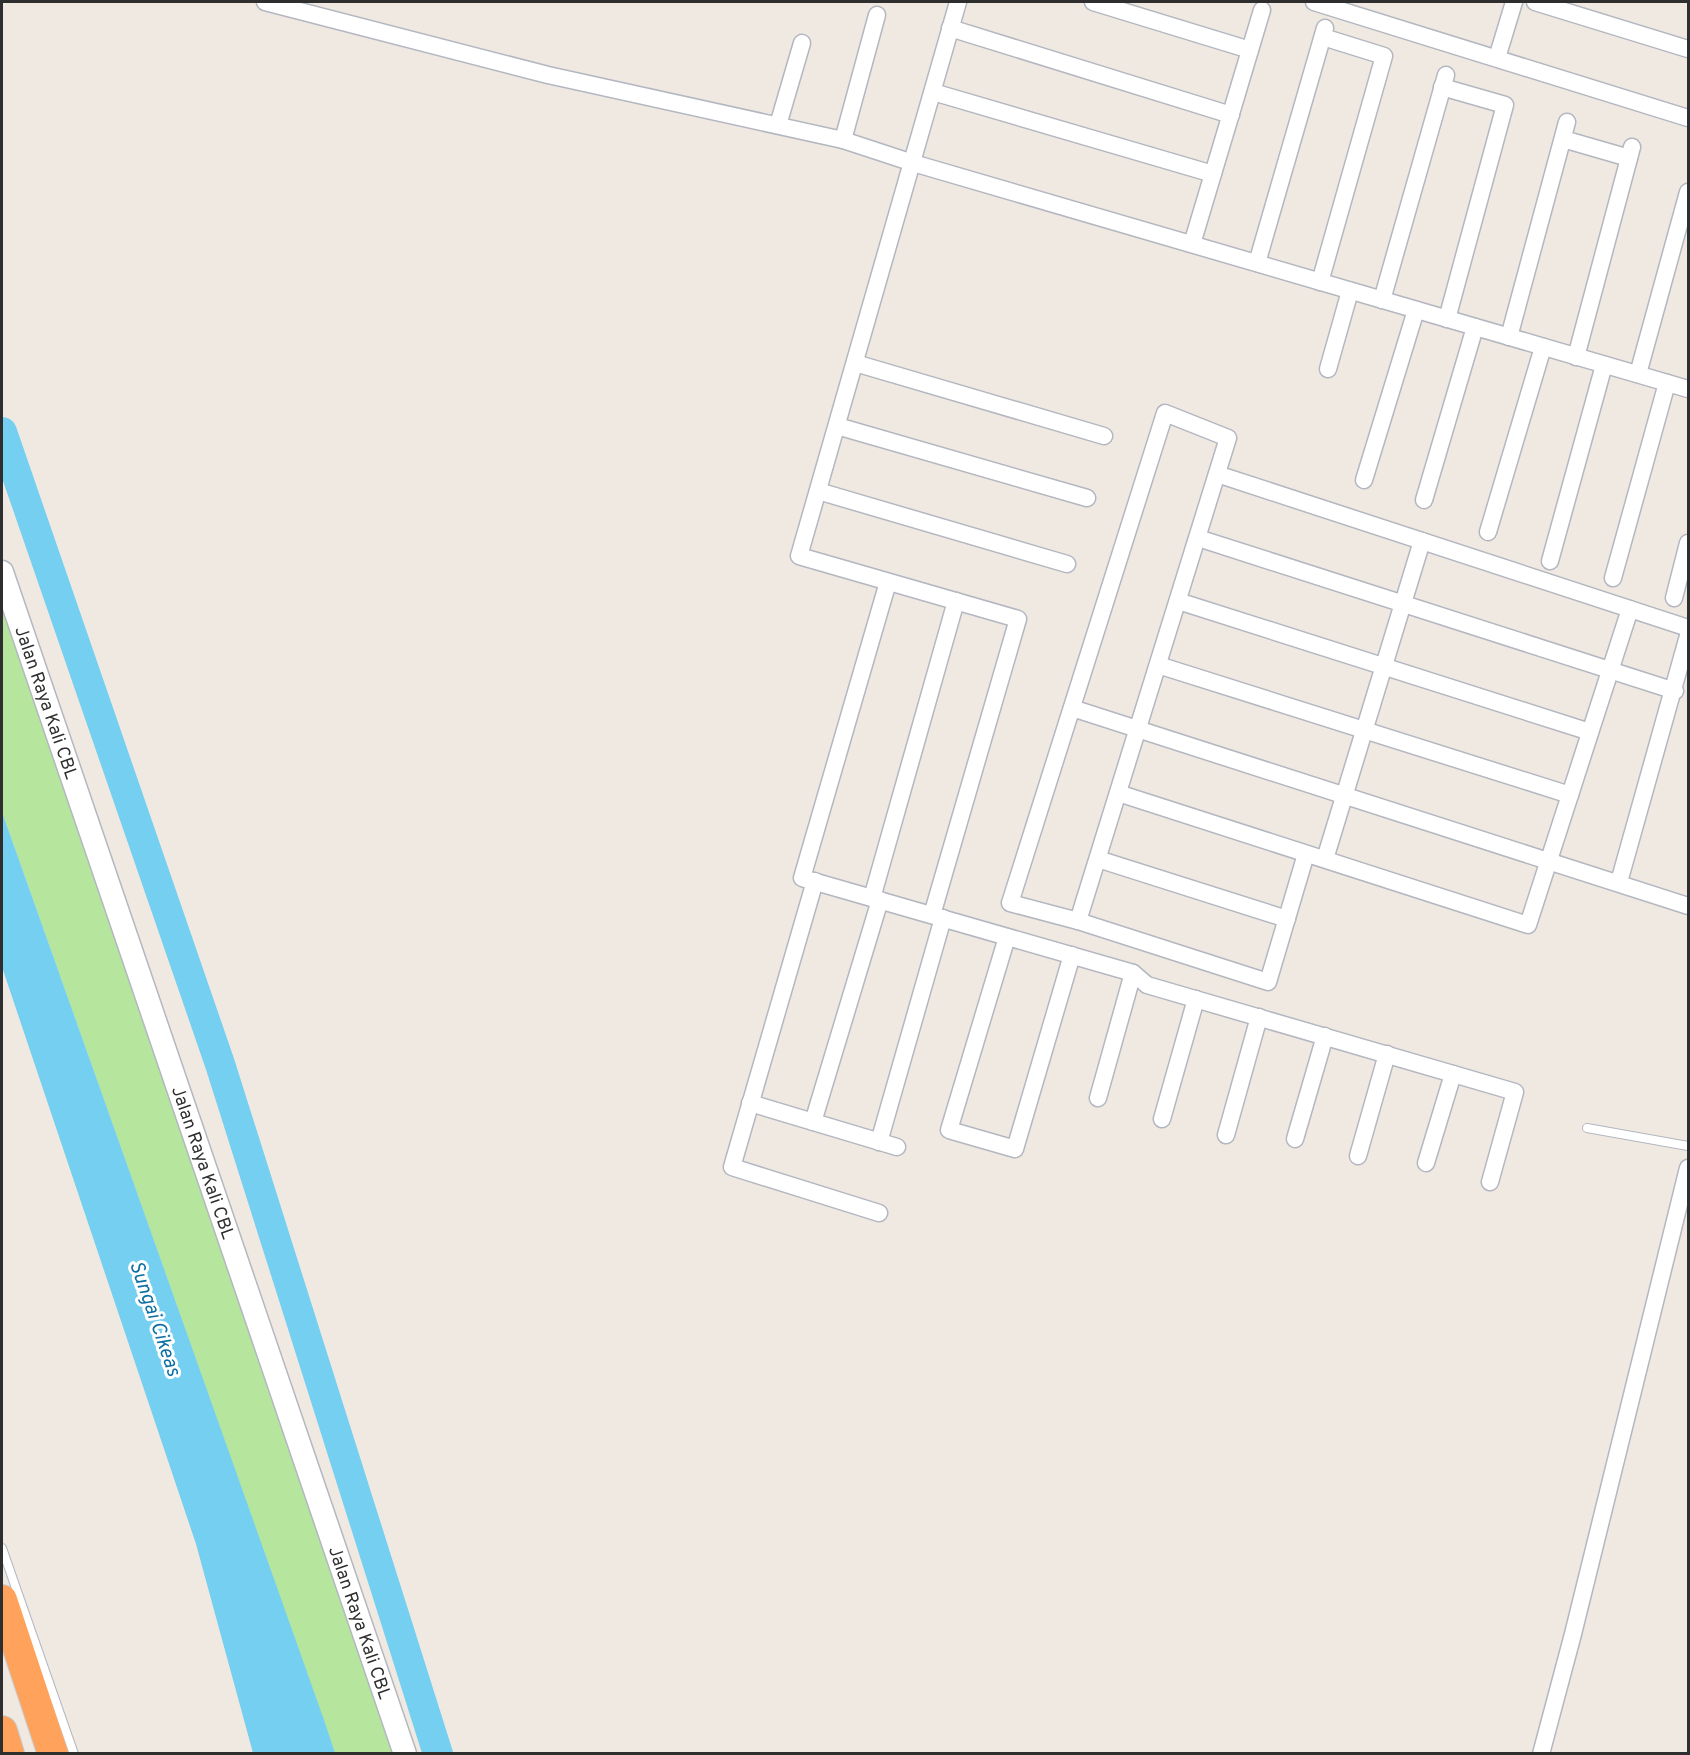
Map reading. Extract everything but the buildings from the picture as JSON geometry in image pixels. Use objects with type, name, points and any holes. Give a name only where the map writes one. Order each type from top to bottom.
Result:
[{"type":"highway","points":[[2,1600],[53,1754]]},
{"type":"highway","points":[[2,1731],[9,1754]]},
{"type":"main road","name":"Jalan Raya Kali CBL","points":[[2,572],[405,1754]]},
{"type":"street","points":[[265,2],[548,75],[843,140],[913,163],[1689,389]]},
{"type":"street","points":[[879,1142],[1018,619],[799,556],[958,2]]},
{"type":"street","points":[[1093,2],[1250,50]]},
{"type":"street","points":[[1314,2],[1689,118]]},
{"type":"street","points":[[1497,58],[1514,2]]},
{"type":"street","points":[[1536,2],[1689,49]]},
{"type":"street","points":[[1192,244],[1262,10]]},
{"type":"street","points":[[843,140],[877,15]]},
{"type":"street","points":[[950,28],[1231,115]]},
{"type":"street","points":[[1257,263],[1324,32],[1384,56],[1320,282]]},
{"type":"street","points":[[778,125],[802,43]]},
{"type":"street","points":[[1382,300],[1444,81],[1505,105],[1447,319]]},
{"type":"street","points":[[933,92],[1213,174]]},
{"type":"street","points":[[1509,337],[1565,130],[1630,152],[1576,357]]},
{"type":"street","points":[[1638,374],[1689,192]]},
{"type":"street","points":[[1328,369],[1350,291]]},
{"type":"street","points":[[1364,480],[1416,310]]},
{"type":"street","points":[[1424,500],[1475,327]]},
{"type":"street","points":[[1488,532],[1543,347]]},
{"type":"street","points":[[855,363],[1104,436]]},
{"type":"street","points":[[1550,561],[1604,364]]},
{"type":"street","points":[[1613,578],[1667,383]]},
{"type":"street","points":[[1078,921],[1228,438],[1165,413],[1011,903],[1078,921],[1268,982],[1306,854]]},
{"type":"street","points":[[837,426],[1087,498]]},
{"type":"street","points":[[1217,474],[1689,628]]},
{"type":"street","points":[[818,491],[1067,564]]},
{"type":"street","points":[[1198,538],[1675,691]]},
{"type":"street","points":[[1325,860],[1422,541]]},
{"type":"street","points":[[1674,598],[1689,543]]},
{"type":"street","points":[[888,582],[802,878],[1133,973],[1147,985],[1515,1092],[1490,1182]]},
{"type":"street","points":[[813,1122],[956,601]]},
{"type":"street","points":[[1178,601],[1590,732]]},
{"type":"street","points":[[1118,793],[1528,925],[1630,609]]},
{"type":"street","points":[[1618,882],[1675,691],[1689,636]]},
{"type":"street","points":[[1158,665],[1570,795]]},
{"type":"street","points":[[1072,708],[1689,906]]},
{"type":"street","points":[[1098,859],[1287,919]]},
{"type":"street","points":[[815,881],[732,1167],[879,1213]]},
{"type":"street","points":[[1006,937],[950,1130],[1015,1149],[1072,955]]},
{"type":"street","points":[[1098,1098],[1133,973]]},
{"type":"street","points":[[1162,1119],[1197,999]]},
{"type":"street","points":[[1226,1135],[1259,1017]]},
{"type":"street","points":[[1295,1139],[1325,1036]]},
{"type":"street","points":[[1358,1156],[1387,1054]]},
{"type":"street","points":[[1426,1162],[1453,1074]]},
{"type":"street","points":[[750,1104],[897,1147]]},
{"type":"street","points":[[1541,1754],[1689,1168]]},
{"type":"lane","points":[[1587,1128],[1689,1146]]},
{"type":"lane","points":[[2,1548],[74,1754]]},
{"type":"green space","points":[[2,572],[404,1753],[332,1753],[219,1425],[2,812]]},
{"type":"water","name":"Sungai Cikeas","points":[[2,812],[335,1753],[253,1753],[196,1544],[2,967]]},
{"type":"waterway","points":[[2,432],[220,1064],[438,1754]]}]
